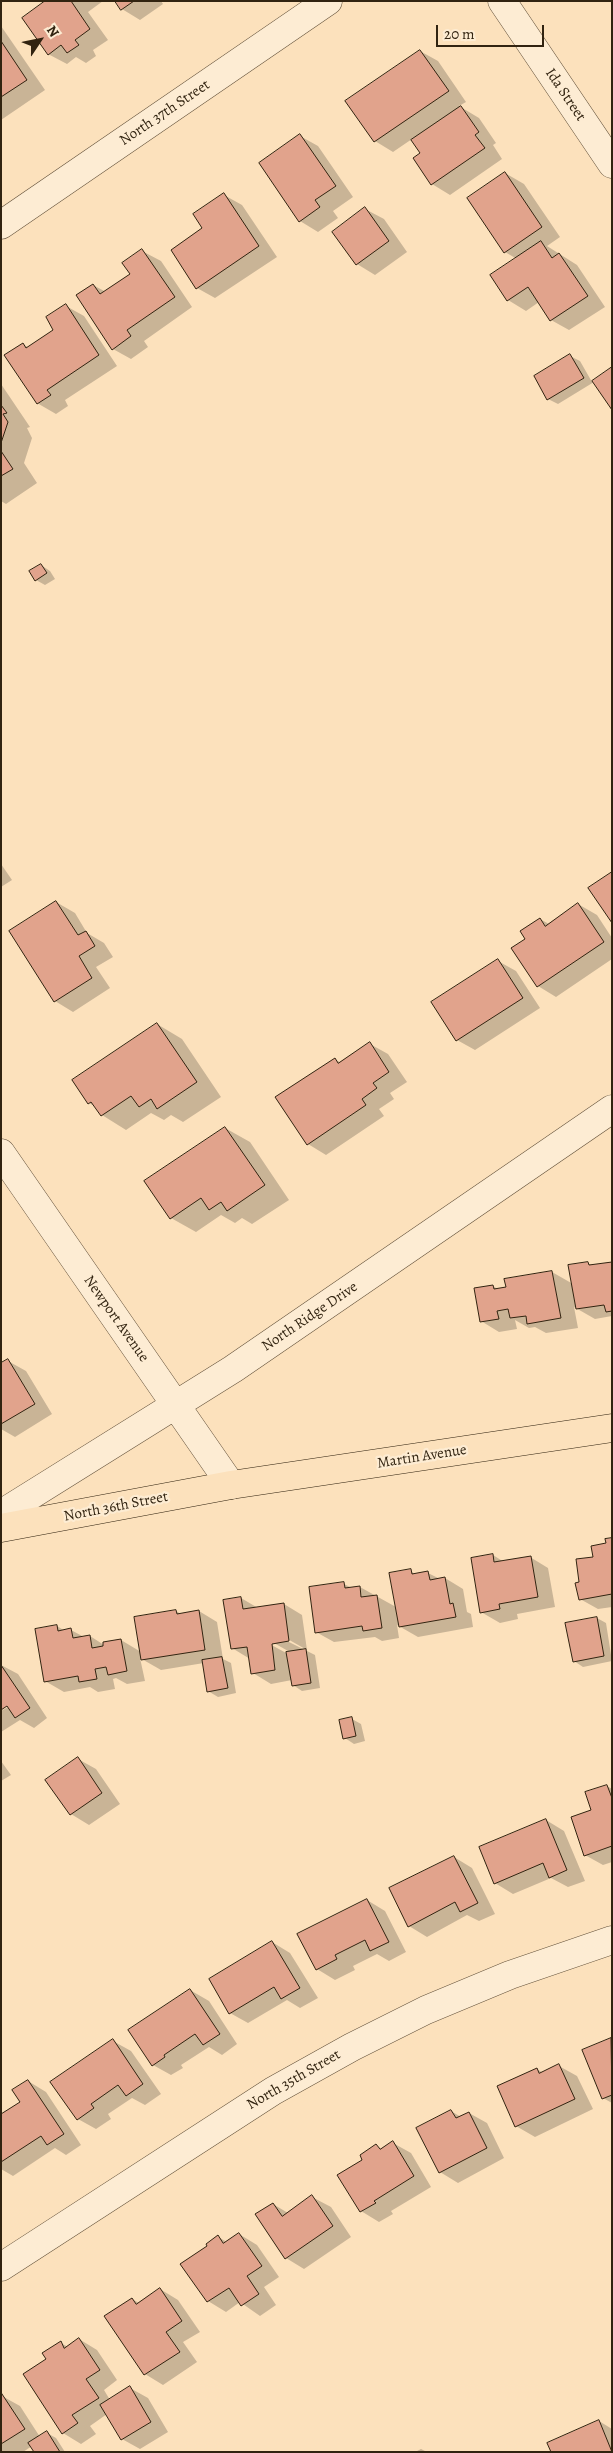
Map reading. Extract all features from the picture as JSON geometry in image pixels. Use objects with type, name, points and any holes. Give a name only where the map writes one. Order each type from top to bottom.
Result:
[{"type":"main road","name":"Martin Avenue","points":[[231,1485],[612,1428]]},
{"type":"main road","name":"North 36th Street","points":[[1,1528],[231,1485]]},
{"type":"street","name":"North 37th Street","points":[[1,225],[328,1]]},
{"type":"street","name":"Ida Street","points":[[502,1],[612,164]]},
{"type":"street","name":"North Ridge Drive","points":[[1,1514],[177,1406],[612,1109]]},
{"type":"street","name":"Newport Avenue","points":[[1,1153],[231,1485]]},
{"type":"street","name":"North 35th Street","points":[[1,2267],[273,2091],[352,2047],[426,2010],[510,1975],[612,1940]]},
{"type":"building","points":[[45,1],[71,1],[90,29],[75,40],[79,45],[67,53],[61,45],[48,55],[22,18]]},
{"type":"building","points":[[115,1],[134,1],[121,10]]},
{"type":"building","points":[[1,41],[27,80],[1,97]]},
{"type":"building","points":[[420,50],[449,91],[374,142],[345,101]]},
{"type":"building","points":[[461,106],[479,132],[475,135],[485,148],[431,185],[413,158],[420,153],[411,140]]},
{"type":"building","points":[[300,134],[336,186],[315,200],[320,207],[299,222],[259,163]]},
{"type":"building","points":[[505,172],[542,227],[504,253],[467,198]]},
{"type":"building","points":[[224,193],[259,246],[196,289],[171,250],[202,228],[193,214]]},
{"type":"building","points":[[365,207],[389,241],[356,265],[332,232]]},
{"type":"building","points":[[541,241],[552,258],[559,253],[588,296],[550,321],[528,287],[507,301],[490,275]]},
{"type":"building","points":[[142,249],[175,297],[127,330],[131,336],[112,350],[76,295],[93,284],[100,294],[130,274],[122,263]]},
{"type":"building","points":[[66,304],[99,355],[47,390],[51,395],[37,404],[4,355],[23,343],[26,348],[53,330],[46,317]]},
{"type":"building","points":[[570,354],[584,378],[547,400],[534,376]]},
{"type":"building","points":[[612,367],[612,410],[592,381]]},
{"type":"building","points":[[1,405],[7,413],[3,414],[8,422],[1,443]]},
{"type":"building","points":[[1,451],[13,469],[1,476]]},
{"type":"building","points":[[41,564],[47,573],[35,581],[29,571]]},
{"type":"building","points":[[612,872],[612,923],[588,888]]},
{"type":"building","points":[[56,901],[78,935],[86,931],[95,946],[79,956],[92,978],[54,1002],[9,931]]},
{"type":"building","points":[[578,903],[604,942],[537,987],[511,948],[525,939],[520,931],[540,918],[545,926]]},
{"type":"building","points":[[498,959],[523,998],[456,1041],[431,1002]]},
{"type":"building","points":[[157,1023],[197,1082],[157,1109],[151,1099],[139,1107],[131,1096],[101,1116],[91,1102],[88,1104],[72,1080]]},
{"type":"building","points":[[370,1042],[389,1072],[373,1083],[377,1088],[362,1099],[366,1105],[307,1145],[275,1097],[335,1058],[338,1063]]},
{"type":"building","points":[[225,1127],[265,1185],[227,1211],[221,1202],[209,1210],[201,1198],[170,1219],[144,1181]]},
{"type":"building","points":[[588,1262],[589,1265],[612,1262],[612,1311],[606,1312],[604,1305],[576,1309],[568,1265]]},
{"type":"building","points":[[552,1271],[561,1318],[527,1324],[526,1316],[510,1318],[508,1309],[497,1311],[499,1319],[480,1322],[474,1288],[493,1285],[494,1289],[506,1287],[504,1279]]},
{"type":"building","points":[[8,1359],[35,1404],[1,1424],[1,1363]]},
{"type":"building","points":[[612,1538],[612,1594],[579,1600],[575,1583],[579,1582],[576,1559],[593,1557],[591,1546],[606,1543],[605,1539]]},
{"type":"building","points":[[493,1554],[494,1562],[531,1556],[538,1597],[499,1604],[500,1609],[480,1613],[471,1558]]},
{"type":"building","points":[[411,1569],[412,1574],[428,1571],[430,1580],[445,1577],[450,1604],[453,1603],[456,1617],[399,1627],[389,1573]]},
{"type":"building","points":[[344,1582],[345,1588],[360,1586],[361,1597],[377,1595],[382,1628],[363,1631],[362,1626],[315,1633],[309,1587]]},
{"type":"building","points":[[241,1597],[243,1609],[284,1603],[289,1641],[272,1644],[275,1670],[251,1674],[247,1647],[231,1649],[223,1600]]},
{"type":"building","points":[[176,1610],[177,1614],[199,1610],[205,1650],[141,1660],[134,1617]]},
{"type":"building","points":[[597,1617],[604,1656],[573,1662],[565,1623]]},
{"type":"building","points":[[57,1625],[58,1631],[71,1628],[73,1638],[90,1635],[92,1648],[103,1646],[103,1642],[121,1639],[127,1671],[108,1675],[106,1667],[95,1669],[97,1679],[79,1682],[78,1676],[44,1682],[35,1629]]},
{"type":"building","points":[[306,1649],[311,1683],[292,1686],[286,1652]]},
{"type":"building","points":[[222,1657],[228,1688],[207,1692],[202,1660]]},
{"type":"building","points":[[1,1665],[30,1708],[15,1718],[7,1706],[1,1710]]},
{"type":"building","points":[[352,1717],[356,1736],[343,1739],[339,1720]]},
{"type":"building","points":[[78,1757],[102,1793],[70,1815],[45,1780]]},
{"type":"building","points":[[607,1785],[612,1798],[612,1846],[584,1856],[571,1817],[591,1810],[585,1792]]},
{"type":"building","points":[[546,1819],[567,1870],[549,1878],[543,1863],[494,1884],[479,1847]]},
{"type":"building","points":[[454,1856],[478,1903],[460,1912],[455,1902],[408,1927],[389,1888]]},
{"type":"building","points":[[367,1899],[389,1942],[370,1951],[365,1940],[335,1955],[337,1959],[316,1970],[297,1934]]},
{"type":"building","points":[[272,1941],[300,1988],[281,1999],[274,1987],[229,2014],[209,1979]]},
{"type":"building","points":[[190,1989],[220,2034],[203,2045],[195,2034],[164,2055],[165,2057],[152,2066],[128,2030]]},
{"type":"building","points":[[611,2038],[612,2095],[602,2099],[582,2050]]},
{"type":"building","points":[[113,2039],[143,2084],[126,2096],[118,2085],[91,2104],[94,2108],[77,2120],[50,2082]]},
{"type":"building","points":[[559,2064],[575,2099],[515,2127],[497,2086],[537,2068],[539,2073]]},
{"type":"building","points":[[28,2080],[64,2134],[47,2145],[41,2136],[1,2162],[1,2114],[20,2102],[12,2090]]},
{"type":"building","points":[[451,2110],[456,2118],[469,2112],[487,2148],[439,2173],[416,2128]]},
{"type":"building","points":[[393,2141],[414,2176],[360,2212],[337,2175],[362,2160],[360,2155],[376,2144],[380,2149]]},
{"type":"building","points":[[312,2195],[333,2226],[285,2259],[255,2214],[273,2203],[282,2216]]},
{"type":"building","points":[[239,2233],[262,2266],[247,2276],[259,2294],[241,2306],[229,2288],[207,2302],[180,2264],[207,2246],[206,2244],[218,2235],[223,2243]]},
{"type":"building","points":[[160,2288],[182,2321],[166,2332],[180,2352],[144,2375],[104,2316],[132,2298],[136,2304]]},
{"type":"building","points":[[79,2338],[100,2370],[86,2379],[99,2398],[72,2415],[78,2423],[62,2434],[23,2374],[46,2359],[42,2353],[61,2341],[64,2348]]},
{"type":"building","points":[[130,2386],[151,2422],[121,2440],[100,2405]]},
{"type":"building","points":[[1,2395],[25,2429],[1,2444]]},
{"type":"building","points":[[599,2420],[612,2452],[551,2452],[547,2443]]},
{"type":"building","points":[[47,2431],[60,2452],[34,2452],[28,2443]]}]
